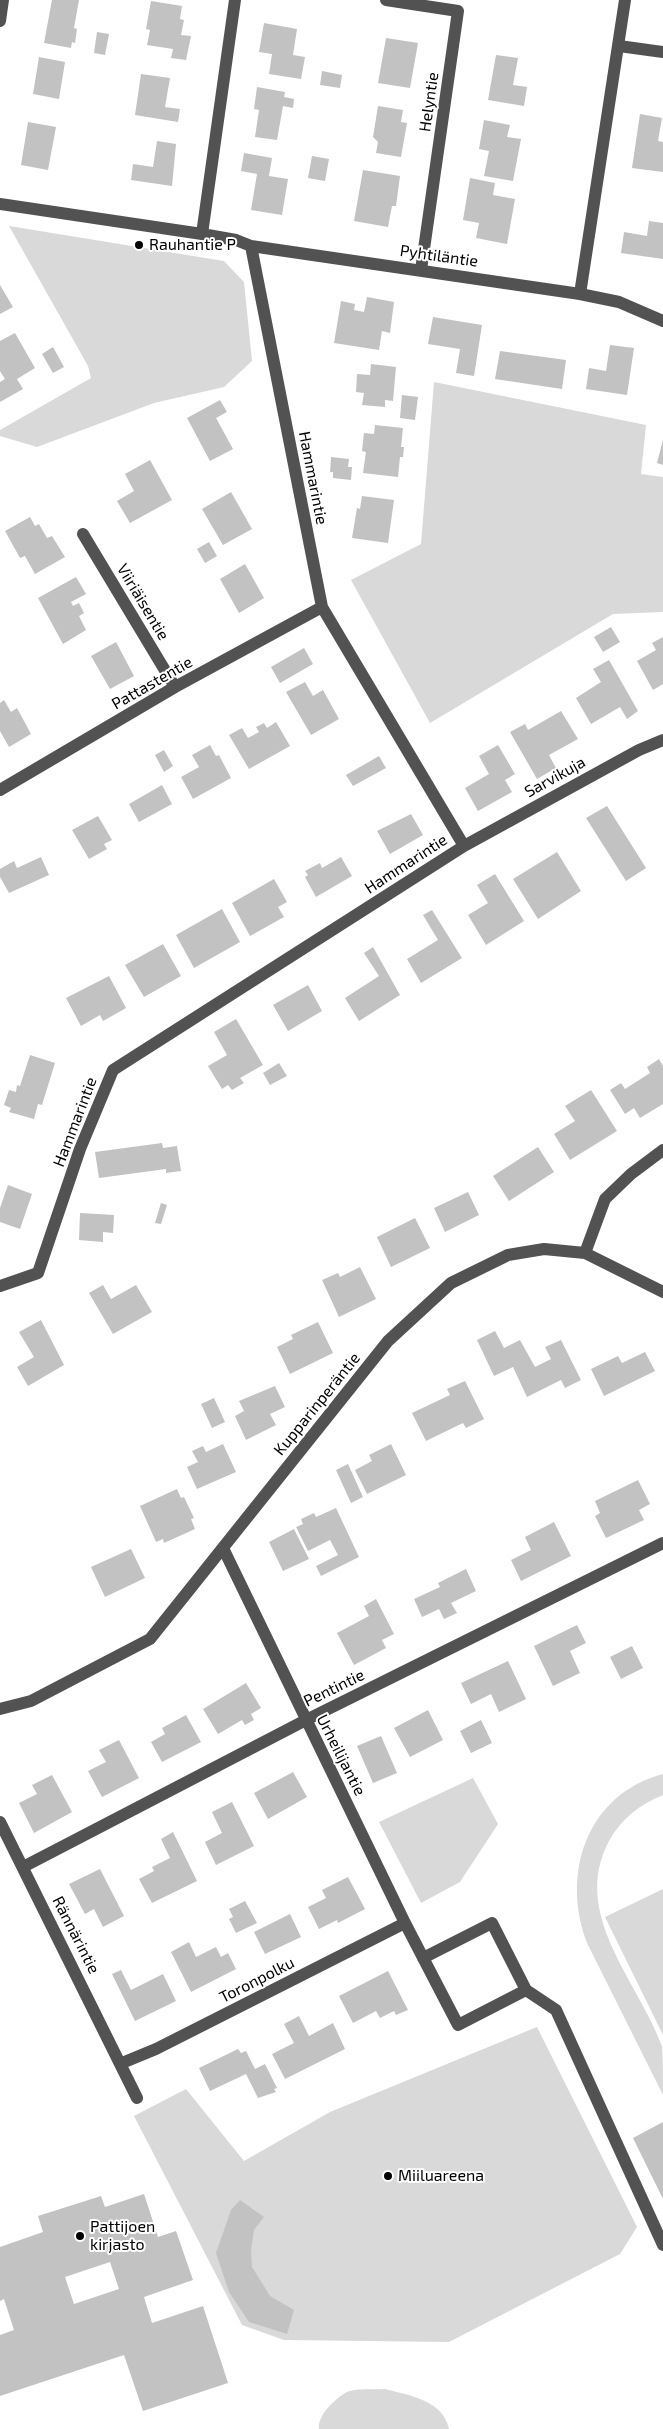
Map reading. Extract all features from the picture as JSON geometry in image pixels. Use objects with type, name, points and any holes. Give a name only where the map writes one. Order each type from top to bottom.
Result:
[{"type":"street","points":[[0,21],[3,0]]},
{"type":"street","points":[[202,234],[235,0]]},
{"type":"street","name":"Helyntie","points":[[386,0],[458,11],[421,270]]},
{"type":"street","points":[[625,0],[580,294],[618,302],[663,321]]},
{"type":"street","points":[[619,46],[663,52]]},
{"type":"street","name":"Pyhtiläntie","points":[[0,204],[202,234],[236,240],[251,246],[580,294]]},
{"type":"street","name":"Hammarintie","points":[[0,1286],[38,1273],[80,1150],[113,1070],[464,846],[322,607],[251,246]]},
{"type":"street","name":"Viiriäisentie","points":[[83,534],[175,687]]},
{"type":"street","name":"Pattastentie","points":[[0,790],[175,687],[322,607]]},
{"type":"street","name":"Sarvikuja","points":[[464,846],[639,750],[663,740]]},
{"type":"street","points":[[663,1150],[631,1174],[605,1199],[585,1253],[663,1292]]},
{"type":"street","name":"Kupparinperäntie","points":[[0,1710],[31,1701],[150,1639],[388,1341],[451,1283],[508,1255],[544,1249],[585,1253]]},
{"type":"street","name":"Pentintie","points":[[23,1867],[306,1720],[663,1543]]},
{"type":"street","name":"Urheilijantie","points":[[223,1548],[405,1923],[458,2025],[526,1990]]},
{"type":"street","name":"Rännärintie","points":[[2,1829],[122,2063],[137,2098]]},
{"type":"street","name":"Toronpolku","points":[[122,2063],[156,2049],[405,1923]]},
{"type":"street","points":[[424,1958],[492,1923],[526,1990],[556,2010],[663,2245]]},
{"type":"shaded area","points":[[9,226],[224,261],[244,282],[252,361],[224,387],[154,403],[37,447],[0,436],[0,430],[91,378],[88,366]]},
{"type":"shaded area","points":[[434,382],[646,425],[641,474],[663,477],[663,612],[613,614],[430,723],[351,580],[421,544]]},
{"type":"shaded area","points":[[663,1774],[663,1795],[632,1813],[619,1826],[609,1841],[599,1868],[597,1895],[602,1921],[612,1946],[662,2046],[663,2095],[588,1945],[580,1919],[577,1892],[579,1866],[586,1841],[598,1819],[615,1799],[637,1784]]},
{"type":"shaded area","points":[[473,1778],[498,1824],[460,1882],[421,1903],[379,1822]]},
{"type":"shaded area","points":[[663,1889],[663,2035],[605,1917]]},
{"type":"shaded area","name":"Miiluareena","points":[[537,2027],[637,2227],[620,2254],[449,2342],[284,2340],[242,2325],[134,2116],[186,2089],[244,2161],[330,2112]]},
{"type":"shaded area","points":[[384,2389],[424,2400],[440,2411],[446,2419],[449,2429],[319,2429],[324,2413],[338,2398],[347,2392]]},
{"type":"building","points":[[52,0],[79,0],[74,28],[77,29],[75,43],[72,42],[71,48],[44,43]]},
{"type":"building","points":[[151,1],[182,6],[180,19],[184,20],[181,35],[191,36],[186,60],[171,58],[173,49],[147,45],[150,30],[146,29]]},
{"type":"building","points":[[264,23],[297,29],[293,55],[305,57],[301,79],[269,74],[272,54],[259,52]]},
{"type":"building","points":[[97,32],[109,34],[105,55],[94,53]]},
{"type":"building","points":[[386,38],[418,43],[410,88],[378,83]]},
{"type":"building","points":[[496,55],[518,58],[513,85],[527,87],[524,106],[488,100]]},
{"type":"building","points":[[39,57],[65,62],[59,99],[33,94]]},
{"type":"building","points":[[322,71],[342,75],[340,88],[320,85]]},
{"type":"building","points":[[141,74],[170,78],[165,107],[180,109],[178,122],[135,115]]},
{"type":"building","points":[[257,87],[285,92],[284,97],[294,99],[293,108],[283,106],[277,140],[255,137],[259,110],[254,109]]},
{"type":"building","points":[[378,106],[403,110],[401,122],[407,123],[401,157],[376,153],[378,142],[373,137]]},
{"type":"building","points":[[640,114],[662,118],[658,141],[663,142],[663,172],[632,168]]},
{"type":"building","points":[[484,120],[510,125],[507,137],[521,139],[513,181],[484,176],[489,151],[479,149]]},
{"type":"building","points":[[28,122],[56,127],[48,170],[21,165]]},
{"type":"building","points":[[157,141],[176,144],[172,186],[131,180],[133,164],[153,167]]},
{"type":"building","points":[[244,153],[272,158],[269,176],[288,179],[282,215],[251,210],[257,174],[241,171]]},
{"type":"building","points":[[312,156],[329,159],[325,181],[308,178]]},
{"type":"building","points":[[363,170],[400,176],[396,206],[392,206],[388,227],[354,221]]},
{"type":"building","points":[[470,178],[495,183],[493,195],[515,199],[507,244],[476,238],[479,223],[463,220]]},
{"type":"building","points":[[649,221],[663,223],[663,259],[621,253],[624,232],[647,236]]},
{"type":"building","points":[[0,285],[13,307],[0,314]]},
{"type":"building","points":[[367,297],[394,302],[390,333],[382,331],[379,350],[334,343],[341,301],[355,304],[354,310],[364,312]]},
{"type":"building","points":[[433,317],[482,325],[474,376],[456,373],[460,349],[428,344]]},
{"type":"building","points":[[15,333],[35,368],[17,379],[23,389],[0,402],[0,382],[5,379],[0,371],[0,341]]},
{"type":"building","points":[[610,345],[634,348],[627,395],[586,389],[589,368],[606,371]]},
{"type":"building","points":[[53,347],[64,367],[53,373],[42,354]]},
{"type":"building","points":[[500,351],[566,360],[562,389],[495,379]]},
{"type":"building","points":[[371,364],[396,367],[393,401],[385,400],[385,407],[362,405],[364,393],[356,392],[357,374],[370,375]]},
{"type":"building","points":[[402,395],[418,397],[415,420],[400,418]]},
{"type":"building","points":[[220,400],[227,412],[216,418],[233,449],[210,461],[187,418]]},
{"type":"building","points":[[375,425],[403,428],[401,447],[404,447],[403,457],[400,457],[398,477],[363,473],[366,452],[362,451],[364,433],[374,434]]},
{"type":"building","points":[[663,440],[663,465],[657,463]]},
{"type":"building","points":[[331,457],[349,459],[348,467],[352,467],[351,480],[333,478],[333,472],[330,472]]},
{"type":"building","points":[[150,460],[172,500],[130,523],[117,501],[134,491],[125,474]]},
{"type":"building","points":[[231,492],[252,529],[223,545],[202,509]]},
{"type":"building","points":[[362,496],[394,500],[388,543],[352,538],[357,508],[360,509]]},
{"type":"building","points":[[30,517],[35,526],[39,524],[47,538],[52,536],[65,557],[35,574],[25,556],[20,558],[5,531]]},
{"type":"building","points":[[209,542],[217,556],[205,563],[197,549]]},
{"type":"building","points":[[245,564],[264,598],[239,613],[220,579]]},
{"type":"building","points":[[76,577],[86,594],[71,602],[73,606],[79,603],[84,613],[79,616],[86,630],[63,644],[38,598]]},
{"type":"building","points":[[611,627],[620,642],[603,652],[594,637]]},
{"type":"building","points":[[663,637],[663,684],[653,690],[637,661],[656,650],[652,643]]},
{"type":"building","points":[[116,642],[134,676],[110,689],[91,656]]},
{"type":"building","points":[[304,648],[313,664],[280,683],[271,667]]},
{"type":"building","points":[[609,660],[638,711],[627,719],[620,707],[591,724],[576,698],[601,682],[593,669]]},
{"type":"building","points":[[305,682],[313,696],[323,690],[339,719],[311,735],[286,692]]},
{"type":"building","points":[[4,700],[11,712],[17,708],[31,734],[9,747],[0,731],[0,703]]},
{"type":"building","points":[[561,711],[578,739],[549,755],[556,768],[537,779],[510,732],[525,724],[528,730]]},
{"type":"building","points":[[276,722],[290,746],[249,769],[229,735],[242,728],[248,738],[259,732],[256,727],[264,723],[267,728]]},
{"type":"building","points":[[210,745],[216,756],[219,755],[231,778],[193,799],[181,777],[199,767],[192,755]]},
{"type":"building","points":[[498,745],[515,774],[505,780],[512,792],[478,811],[465,788],[489,774],[479,756]]},
{"type":"building","points":[[164,750],[173,766],[164,772],[155,755]]},
{"type":"building","points":[[379,756],[386,768],[353,786],[346,775]]},
{"type":"building","points":[[162,785],[172,804],[139,822],[129,804]]},
{"type":"building","points":[[607,806],[646,868],[626,881],[586,818]]},
{"type":"building","points":[[411,814],[423,835],[390,854],[377,831]]},
{"type":"building","points":[[98,816],[112,840],[104,844],[107,849],[89,859],[72,830]]},
{"type":"building","points":[[557,852],[581,891],[538,919],[513,879]]},
{"type":"building","points":[[41,857],[49,875],[9,893],[0,877],[0,869],[14,861],[17,868]]},
{"type":"building","points":[[341,857],[352,876],[316,897],[305,877],[308,875],[305,871],[320,863],[322,868]]},
{"type":"building","points":[[495,874],[524,921],[486,945],[468,915],[488,903],[477,885]]},
{"type":"building","points":[[274,879],[287,902],[278,907],[284,917],[250,936],[232,903]]},
{"type":"building","points":[[222,909],[240,942],[194,968],[176,935]]},
{"type":"building","points":[[432,910],[462,958],[421,983],[407,959],[438,940],[423,915]]},
{"type":"building","points":[[163,944],[181,976],[144,997],[125,965]]},
{"type":"building","points":[[373,947],[400,995],[359,1021],[345,998],[379,976],[364,953]]},
{"type":"building","points":[[109,976],[126,1008],[103,1021],[100,1015],[81,1026],[66,998]]},
{"type":"building","points":[[308,985],[322,1011],[288,1031],[273,1005]]},
{"type":"building","points":[[236,1019],[263,1065],[240,1078],[244,1083],[232,1090],[228,1085],[222,1089],[208,1066],[227,1055],[214,1032]]},
{"type":"building","points":[[30,1055],[55,1063],[42,1105],[38,1104],[34,1119],[9,1112],[11,1108],[4,1105],[9,1090],[16,1092],[17,1085],[20,1086]]},
{"type":"building","points":[[659,1059],[663,1066],[663,1104],[640,1118],[634,1108],[625,1114],[610,1090],[621,1083],[625,1089],[650,1073],[647,1067]]},
{"type":"building","points":[[279,1063],[287,1076],[270,1085],[263,1073]]},
{"type":"building","points":[[591,1090],[617,1131],[570,1160],[554,1134],[575,1121],[565,1106]]},
{"type":"building","points":[[162,1143],[163,1148],[177,1146],[181,1171],[166,1173],[166,1169],[99,1178],[95,1152]]},
{"type":"building","points":[[538,1147],[554,1172],[509,1201],[493,1176]]},
{"type":"building","points":[[8,1185],[32,1194],[20,1229],[0,1222],[0,1208]]},
{"type":"building","points":[[468,1192],[479,1215],[445,1232],[434,1208]]},
{"type":"building","points":[[161,1203],[167,1205],[161,1224],[155,1223]]},
{"type":"building","points":[[80,1213],[114,1215],[113,1233],[103,1232],[103,1242],[79,1240]]},
{"type":"building","points":[[415,1218],[430,1248],[391,1267],[377,1237]]},
{"type":"building","points":[[360,1267],[376,1299],[339,1317],[322,1280],[338,1273],[340,1277]]},
{"type":"building","points":[[103,1285],[111,1299],[136,1285],[152,1312],[113,1334],[89,1293]]},
{"type":"building","points":[[41,1320],[64,1365],[28,1386],[17,1367],[34,1357],[19,1332]]},
{"type":"building","points":[[318,1322],[333,1353],[290,1374],[277,1347],[293,1339],[291,1335]]},
{"type":"building","points":[[495,1331],[504,1348],[520,1340],[535,1367],[551,1359],[545,1347],[561,1340],[581,1380],[565,1388],[561,1380],[527,1397],[513,1367],[494,1376],[477,1340]]},
{"type":"building","points":[[645,1352],[655,1371],[604,1396],[591,1369],[618,1356],[622,1363]]},
{"type":"building","points":[[465,1381],[484,1419],[466,1428],[463,1423],[426,1441],[412,1413],[450,1395],[447,1389]]},
{"type":"building","points":[[275,1386],[285,1407],[270,1414],[276,1425],[246,1440],[235,1416],[244,1411],[239,1401]]},
{"type":"building","points":[[214,1398],[225,1422],[212,1428],[201,1404]]},
{"type":"building","points":[[223,1444],[236,1472],[197,1489],[187,1467],[198,1462],[192,1451],[203,1446],[206,1452]]},
{"type":"building","points":[[391,1444],[406,1475],[367,1494],[355,1470],[372,1461],[369,1455]]},
{"type":"building","points":[[348,1464],[363,1497],[351,1503],[336,1470]]},
{"type":"building","points":[[638,1480],[650,1504],[639,1510],[644,1520],[606,1538],[595,1516],[600,1513],[595,1501]]},
{"type":"building","points":[[177,1489],[181,1498],[184,1497],[194,1518],[191,1519],[195,1529],[164,1543],[163,1539],[156,1542],[140,1506]]},
{"type":"building","points":[[336,1508],[359,1557],[321,1576],[316,1566],[338,1555],[330,1540],[308,1551],[296,1527],[303,1524],[301,1519],[314,1513],[316,1517]]},
{"type":"building","points":[[554,1522],[571,1556],[521,1581],[511,1560],[531,1550],[525,1537]]},
{"type":"building","points":[[294,1529],[309,1559],[283,1571],[269,1542]]},
{"type":"building","points":[[131,1549],[145,1578],[105,1597],[91,1567]]},
{"type":"building","points":[[466,1569],[476,1591],[451,1603],[457,1613],[444,1619],[439,1609],[422,1617],[414,1599],[440,1587],[438,1583]]},
{"type":"building","points":[[376,1599],[394,1634],[382,1640],[386,1648],[354,1665],[337,1633],[369,1616],[364,1606]]},
{"type":"building","points":[[577,1625],[586,1643],[570,1651],[580,1673],[553,1686],[534,1646]]},
{"type":"building","points":[[632,1646],[643,1668],[621,1679],[610,1657]]},
{"type":"building","points":[[508,1661],[526,1699],[499,1712],[491,1694],[471,1704],[461,1683]]},
{"type":"building","points":[[246,1683],[261,1708],[251,1714],[254,1720],[245,1725],[242,1720],[218,1734],[203,1709]]},
{"type":"building","points":[[428,1710],[443,1740],[410,1757],[394,1728]]},
{"type":"building","points":[[186,1715],[201,1742],[162,1762],[151,1742],[165,1734],[162,1728]]},
{"type":"building","points":[[481,1720],[492,1743],[471,1753],[460,1731]]},
{"type":"building","points":[[381,1736],[397,1773],[373,1783],[357,1746]]},
{"type":"building","points":[[119,1740],[139,1778],[102,1797],[88,1771],[106,1762],[99,1750]]},
{"type":"building","points":[[293,1772],[307,1797],[268,1819],[254,1793]]},
{"type":"building","points":[[52,1775],[72,1812],[34,1833],[19,1803],[37,1794],[32,1785]]},
{"type":"building","points":[[232,1802],[254,1846],[216,1865],[205,1842],[222,1833],[212,1812]]},
{"type":"building","points":[[173,1832],[197,1881],[152,1903],[139,1879],[154,1871],[152,1867],[170,1858],[161,1839]]},
{"type":"building","points":[[100,1869],[124,1916],[103,1927],[94,1909],[85,1914],[69,1884]]},
{"type":"building","points":[[348,1877],[365,1909],[338,1923],[337,1920],[319,1929],[308,1907],[326,1898],[322,1890]]},
{"type":"building","points":[[245,1901],[257,1923],[236,1933],[229,1919],[233,1917],[229,1909]]},
{"type":"building","points":[[290,1914],[301,1937],[265,1954],[254,1932]]},
{"type":"building","points":[[189,1942],[196,1957],[216,1947],[221,1957],[228,1953],[236,1969],[191,1992],[171,1952]]},
{"type":"building","points":[[121,1970],[131,1990],[163,1974],[176,2001],[135,2021],[112,1974]]},
{"type":"building","points":[[388,1971],[408,2010],[396,2015],[394,2011],[380,2018],[376,2011],[353,2023],[339,1996]]},
{"type":"building","points":[[299,2016],[309,2036],[333,2023],[345,2049],[285,2079],[272,2054],[294,2043],[284,2024]]},
{"type":"building","points":[[238,2049],[241,2053],[246,2051],[255,2069],[265,2064],[277,2088],[274,2089],[276,2092],[258,2098],[246,2074],[210,2091],[199,2068]]},
{"type":"building","points":[[663,2122],[663,2199],[633,2138]]},
{"type":"building","points":[[144,2194],[158,2237],[176,2231],[193,2280],[144,2297],[152,2323],[203,2306],[228,2383],[143,2411],[124,2355],[0,2396],[0,2335],[14,2330],[4,2299],[0,2301],[0,2247],[43,2232],[38,2216],[101,2196],[105,2207]],"holes":[[[110,2262],[119,2289],[74,2304],[65,2277]]]},
{"type":"building","points":[[240,2200],[264,2217],[254,2230],[251,2250],[252,2267],[270,2296],[294,2310],[287,2334],[249,2322],[229,2292],[216,2253],[231,2210]]},
{"type":"place","name":"Rauhantie P","points":[[139,245]]},
{"type":"place","name":"Miiluareena","points":[[388,2176]]},
{"type":"place","name":"Pattijoen kirjasto","points":[[80,2236]]}]
